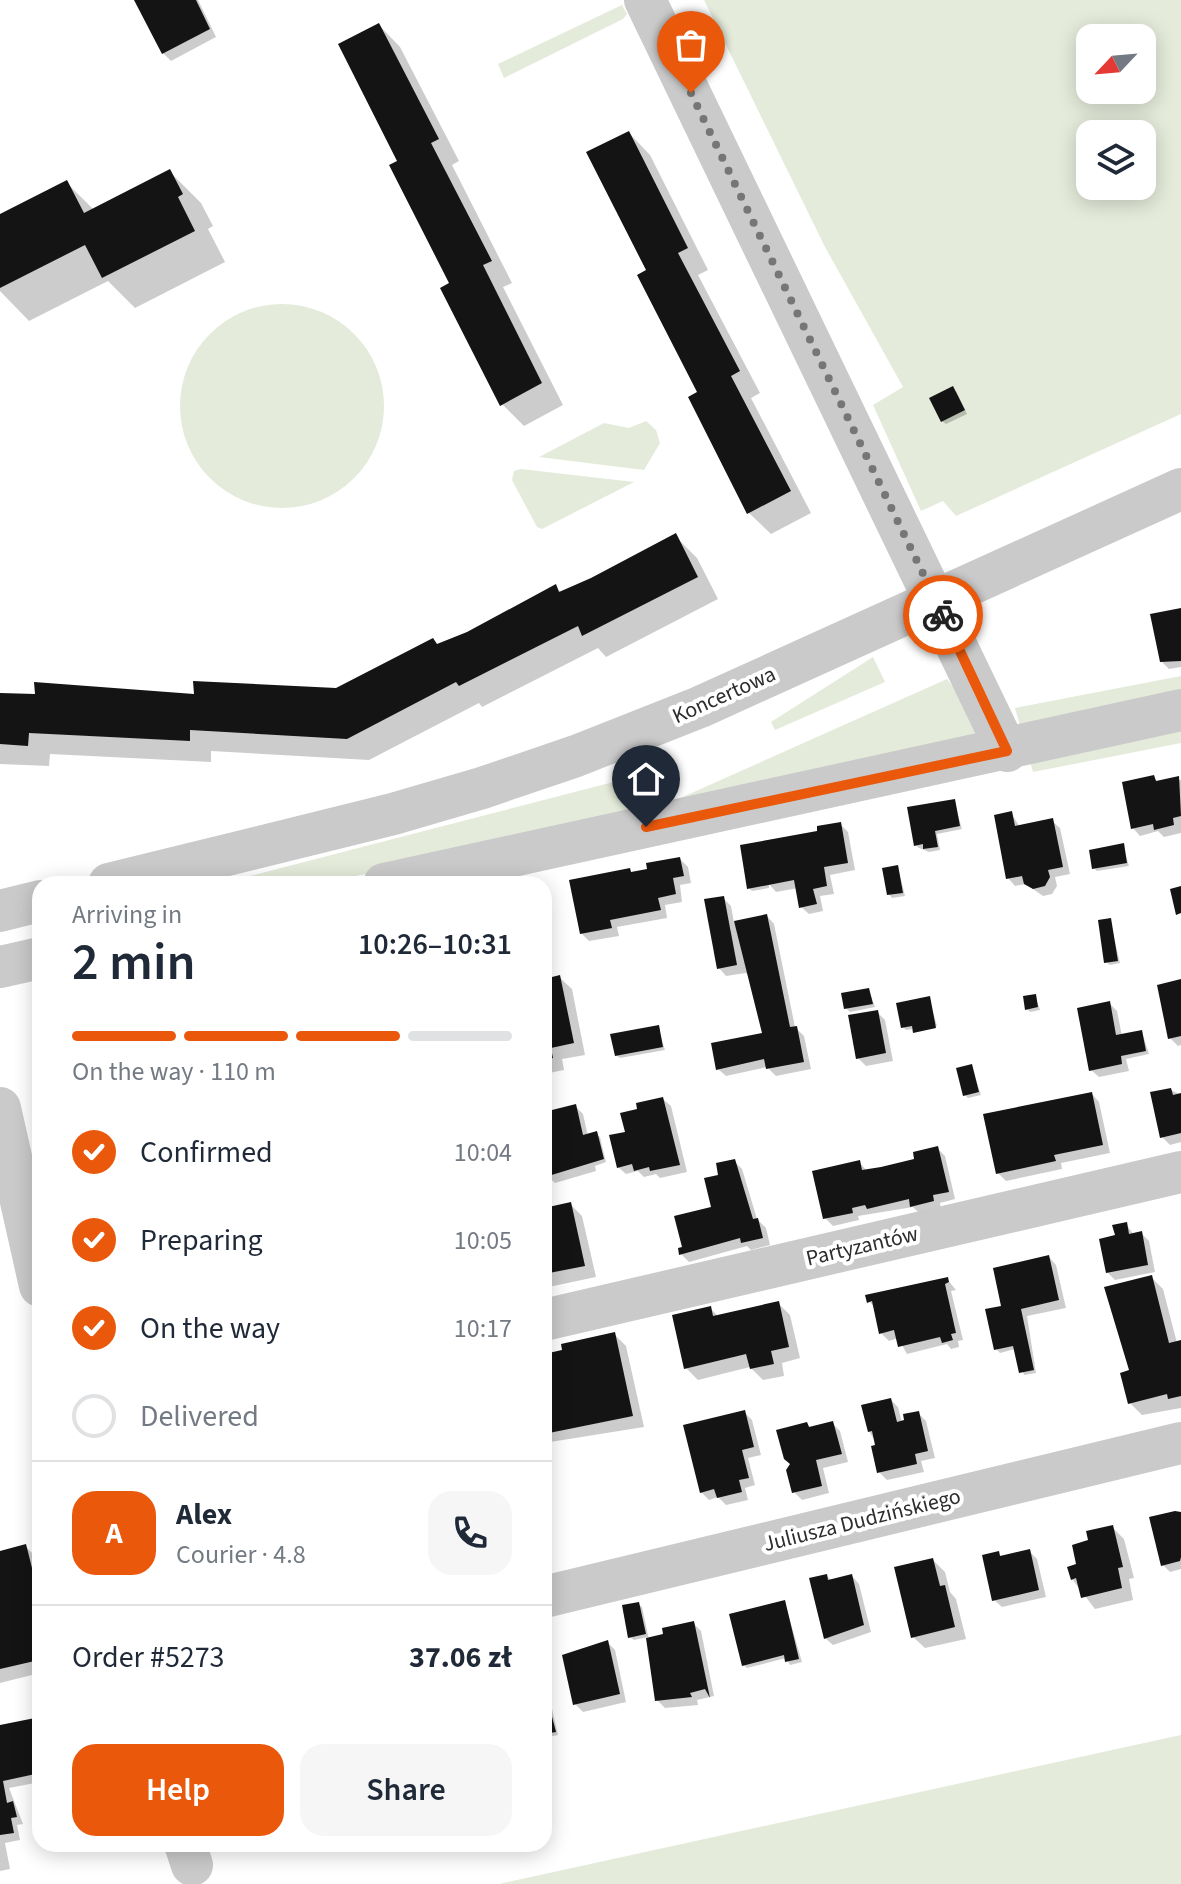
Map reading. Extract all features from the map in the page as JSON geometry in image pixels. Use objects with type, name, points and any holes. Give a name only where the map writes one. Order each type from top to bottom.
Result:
[{"type":"street","points":[[645,0],[1007,751]]},
{"type":"street","name":"Koncertowa","points":[[141,876],[393,814],[522,775],[700,707],[1181,489]]},
{"type":"street","points":[[421,876],[1007,751],[1181,710]]},
{"type":"street","points":[[0,911],[32,903]]},
{"type":"street","points":[[0,967],[32,960]]},
{"type":"street","points":[[0,1108],[32,1250]]},
{"type":"street","name":"Partyzantów","points":[[552,1318],[1181,1172]]},
{"type":"street","name":"Juliusza Dudzińskiego","points":[[552,1595],[1181,1443]]},
{"type":"green space","points":[[704,0],[1181,0],[1181,414],[956,516],[943,501],[921,511],[873,405],[903,387],[825,247]]},
{"type":"green space","points":[[622,5],[627,14],[623,19],[504,78],[498,64]]},
{"type":"green space","points":[[282,304],[321,312],[339,321],[354,334],[367,349],[376,367],[384,406],[376,445],[367,463],[354,478],[339,491],[321,500],[282,508],[243,500],[225,491],[210,478],[197,463],[188,445],[180,406],[188,367],[197,349],[210,334],[225,321],[243,312]]},
{"type":"green space","points":[[646,421],[656,430],[660,443],[644,470],[539,457],[604,423],[629,428]]},
{"type":"green space","points":[[521,469],[634,482],[542,529],[537,527],[512,480],[514,471]]},
{"type":"green space","points":[[873,657],[885,682],[775,730],[771,722]]},
{"type":"green space","points":[[1181,676],[1181,743],[1033,772],[1015,708]]},
{"type":"green space","points":[[947,679],[983,724],[989,740],[676,800]]},
{"type":"green space","points":[[652,772],[666,811],[355,876],[250,876]]},
{"type":"green space","points":[[1181,1735],[1181,1884],[499,1884]]},
{"type":"building","points":[[134,0],[196,0],[210,29],[162,54]]},
{"type":"building","points":[[379,23],[439,139],[431,143],[492,261],[483,265],[542,383],[500,406],[440,288],[449,283],[389,165],[397,161],[338,44]]},
{"type":"building","points":[[629,131],[688,248],[678,253],[740,371],[731,376],[791,491],[747,514],[688,397],[697,392],[637,275],[646,270],[586,152]]},
{"type":"building","points":[[170,169],[183,194],[178,197],[195,231],[102,278],[85,245],[0,288],[0,214],[67,180],[84,213]]},
{"type":"building","points":[[953,386],[965,410],[941,422],[929,398]]},
{"type":"building","points":[[676,533],[698,577],[582,636],[578,626],[459,686],[456,682],[347,739],[190,730],[190,741],[29,733],[28,746],[0,744],[0,693],[35,694],[34,682],[194,694],[193,681],[336,688],[433,638],[437,644],[467,632],[556,584],[559,592],[591,578]]},
{"type":"building","points":[[1181,608],[1181,661],[1160,662],[1150,614]]},
{"type":"building","points":[[1154,775],[1156,781],[1179,776],[1181,816],[1173,818],[1174,825],[1154,830],[1153,824],[1131,829],[1122,782]]},
{"type":"building","points":[[955,799],[960,826],[935,831],[938,847],[923,849],[923,844],[914,846],[907,807]]},
{"type":"building","points":[[1012,811],[1015,826],[1053,818],[1063,867],[1048,870],[1050,877],[1045,886],[1033,889],[1024,884],[1022,876],[1006,879],[994,815]]},
{"type":"building","points":[[841,822],[848,863],[824,867],[827,886],[813,889],[817,904],[799,908],[794,880],[747,889],[740,845],[817,831],[817,826]]},
{"type":"building","points":[[1124,843],[1127,863],[1092,869],[1089,850]]},
{"type":"building","points":[[680,857],[684,876],[673,878],[676,894],[658,898],[661,910],[610,920],[612,928],[580,934],[569,880],[630,868],[631,872],[647,869],[646,863]]},
{"type":"building","points":[[898,865],[903,893],[887,895],[882,868]]},
{"type":"building","points":[[1181,886],[1181,913],[1176,915],[1170,889]]},
{"type":"building","points":[[724,896],[737,965],[717,969],[704,899]]},
{"type":"building","points":[[767,914],[790,1027],[797,1026],[804,1062],[766,1069],[764,1059],[716,1070],[711,1043],[762,1033],[734,921]]},
{"type":"building","points":[[1111,918],[1118,961],[1104,963],[1098,920]]},
{"type":"building","points":[[560,975],[574,1043],[552,1048],[552,977]]},
{"type":"building","points":[[1181,979],[1181,1036],[1168,1039],[1157,985]]},
{"type":"building","points":[[869,988],[873,1004],[844,1009],[841,993]]},
{"type":"building","points":[[1036,994],[1038,1007],[1025,1010],[1023,996]]},
{"type":"building","points":[[930,996],[936,1028],[913,1033],[912,1026],[901,1028],[896,1003]]},
{"type":"building","points":[[1110,1001],[1116,1035],[1142,1030],[1146,1051],[1121,1056],[1122,1064],[1089,1071],[1077,1008]]},
{"type":"building","points":[[878,1010],[886,1053],[856,1059],[848,1015]]},
{"type":"building","points":[[659,1025],[663,1047],[615,1056],[610,1034]]},
{"type":"building","points":[[972,1064],[979,1092],[963,1096],[956,1068]]},
{"type":"building","points":[[1171,1088],[1173,1095],[1181,1093],[1181,1133],[1160,1138],[1150,1092]]},
{"type":"building","points":[[1092,1092],[1103,1145],[1054,1155],[1056,1161],[996,1174],[983,1114]]},
{"type":"building","points":[[663,1097],[680,1165],[650,1171],[649,1167],[634,1171],[632,1164],[617,1168],[609,1135],[625,1132],[620,1113],[637,1109],[636,1103]]},
{"type":"building","points":[[576,1104],[583,1135],[597,1131],[604,1159],[552,1175],[552,1110]]},
{"type":"building","points":[[938,1146],[949,1192],[933,1195],[934,1201],[910,1207],[909,1199],[867,1209],[865,1205],[852,1208],[853,1213],[823,1219],[812,1171],[860,1160],[862,1170],[881,1167],[914,1159],[913,1152]]},
{"type":"building","points":[[735,1159],[753,1219],[758,1218],[763,1238],[741,1243],[740,1238],[679,1255],[678,1248],[682,1247],[674,1216],[711,1207],[704,1178],[718,1175],[716,1163]]},
{"type":"building","points":[[571,1202],[585,1266],[552,1272],[552,1206]]},
{"type":"building","points":[[1127,1222],[1129,1234],[1142,1231],[1148,1265],[1106,1273],[1099,1239],[1115,1235],[1112,1225]]},
{"type":"building","points":[[1049,1255],[1059,1300],[1021,1309],[1034,1370],[1019,1373],[1013,1346],[994,1350],[985,1309],[1001,1306],[993,1268]]},
{"type":"building","points":[[1152,1275],[1169,1343],[1181,1340],[1181,1396],[1168,1399],[1167,1394],[1128,1404],[1120,1373],[1129,1370],[1104,1287]]},
{"type":"building","points":[[948,1277],[949,1282],[945,1284],[956,1333],[951,1334],[953,1340],[942,1343],[940,1337],[898,1347],[894,1330],[879,1334],[872,1301],[867,1303],[865,1295]]},
{"type":"building","points":[[779,1301],[789,1347],[771,1351],[774,1364],[750,1369],[746,1354],[684,1369],[672,1315],[711,1306],[713,1316]]},
{"type":"building","points":[[615,1332],[633,1416],[552,1432],[552,1352],[562,1350],[561,1344]]},
{"type":"building","points":[[891,1398],[897,1422],[904,1420],[903,1414],[919,1411],[928,1451],[915,1454],[917,1464],[877,1473],[871,1446],[875,1445],[872,1431],[868,1432],[861,1405]]},
{"type":"building","points":[[745,1410],[754,1447],[742,1450],[749,1478],[739,1480],[742,1492],[717,1498],[714,1489],[700,1493],[683,1425]]},
{"type":"building","points":[[833,1421],[842,1454],[816,1460],[822,1486],[792,1493],[786,1470],[790,1464],[784,1459],[776,1430],[807,1422],[809,1427]]},
{"type":"building","points":[[1181,1512],[1180,1561],[1161,1566],[1149,1517]]},
{"type":"building","points":[[1113,1525],[1123,1567],[1118,1568],[1122,1588],[1081,1598],[1076,1578],[1071,1580],[1067,1567],[1076,1564],[1072,1545],[1088,1540],[1086,1531]]},
{"type":"building","points":[[26,1544],[32,1568],[32,1662],[0,1669],[0,1551]]},
{"type":"building","points":[[1030,1549],[1039,1590],[992,1601],[982,1555],[999,1551],[1000,1556]]},
{"type":"building","points":[[933,1558],[940,1586],[945,1585],[955,1627],[911,1638],[894,1567]]},
{"type":"building","points":[[827,1574],[828,1580],[852,1574],[864,1625],[824,1639],[809,1578]]},
{"type":"building","points":[[785,1600],[799,1659],[785,1662],[784,1655],[742,1666],[729,1614]]},
{"type":"building","points":[[639,1602],[646,1634],[628,1638],[622,1605]]},
{"type":"building","points":[[694,1621],[710,1698],[705,1689],[690,1693],[692,1697],[655,1701],[646,1638],[663,1634],[662,1628]]},
{"type":"building","points":[[608,1640],[620,1694],[573,1705],[562,1655]]},
{"type":"building","points":[[32,1719],[32,1775],[3,1781],[7,1803],[13,1801],[17,1817],[11,1818],[14,1833],[0,1835],[0,1725]]},
{"type":"way so far","points":[[691,93],[943,615]]},
{"type":"route","points":[[646,827],[1007,751],[943,615]]}]
